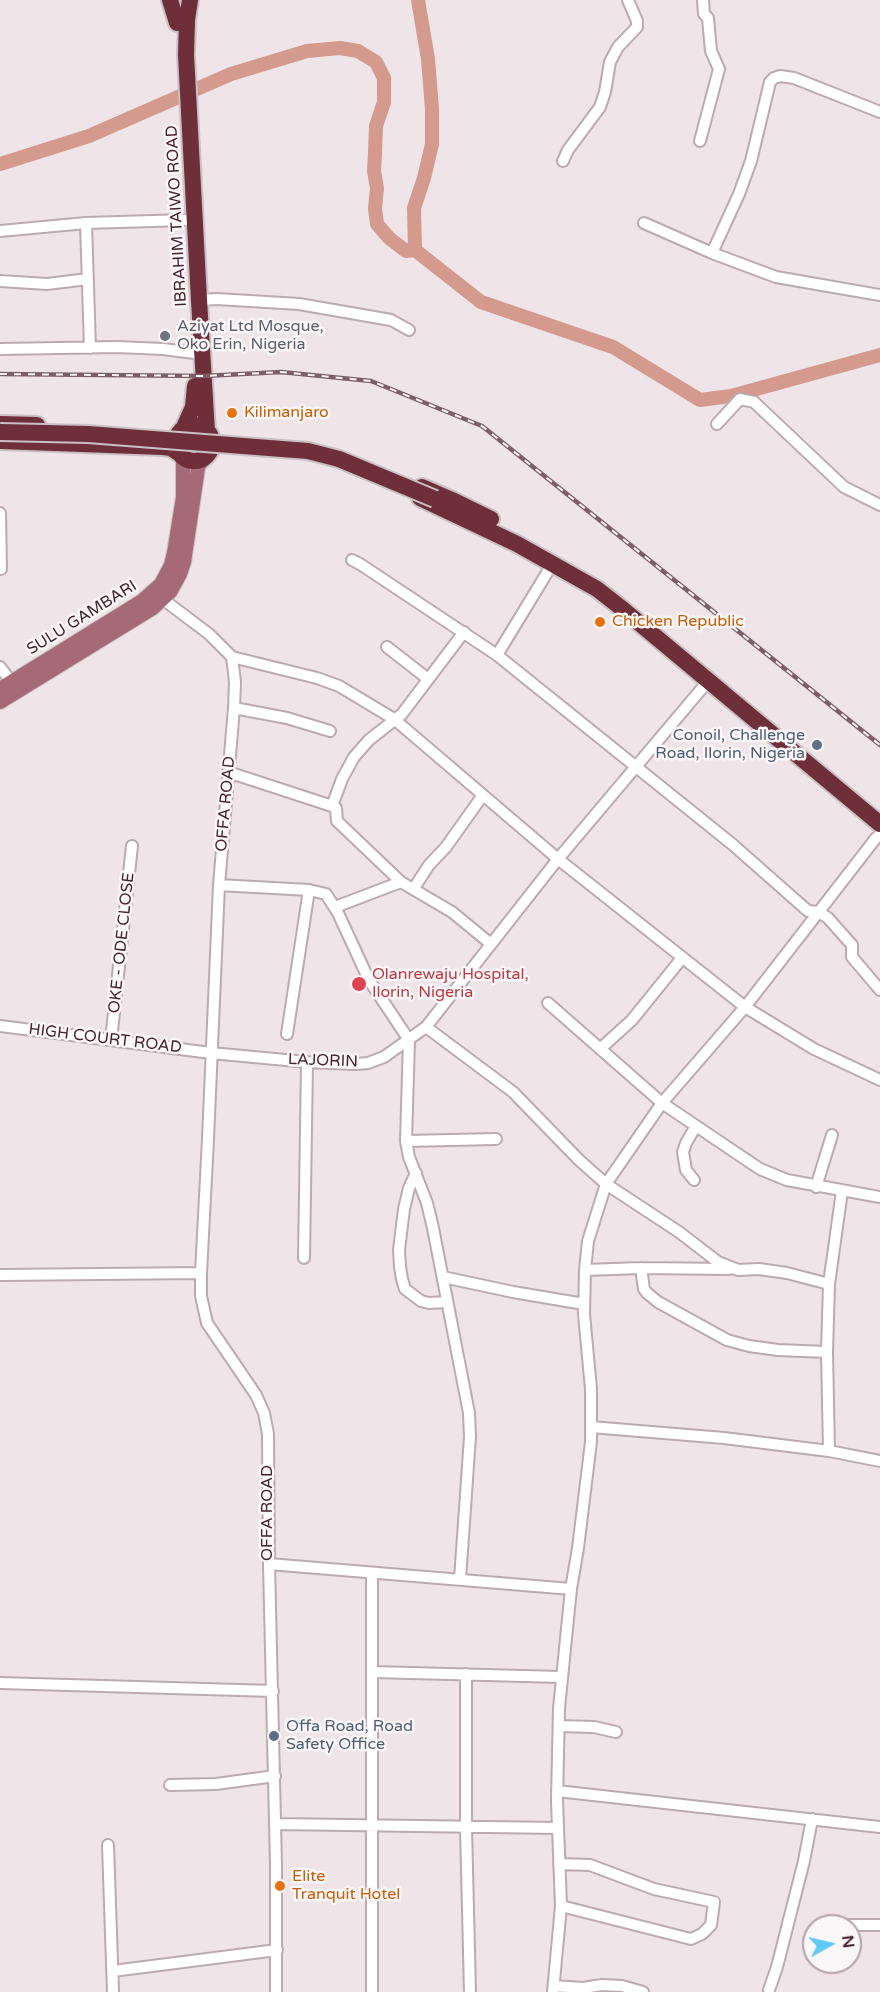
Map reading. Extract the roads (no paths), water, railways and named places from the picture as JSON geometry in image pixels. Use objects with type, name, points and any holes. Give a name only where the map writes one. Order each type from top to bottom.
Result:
[{"type":"highway","points":[[170,0],[177,23]]},
{"type":"highway","name":"IBRAHIM TAIWO ROAD","points":[[180,0],[177,23],[182,55],[208,444]]},
{"type":"highway","name":"IBRAHIM TAIWO ROAD","points":[[182,55],[190,0]]},
{"type":"highway","name":"IBRAHIM TAIWO ROAD","points":[[182,429],[193,407],[195,387],[186,220],[185,103]]},
{"type":"highway","points":[[0,424],[82,427],[168,435],[196,425],[208,444],[216,448],[320,456],[520,540],[613,601],[709,680],[879,829]]},
{"type":"highway","points":[[182,429],[176,442],[182,456]]},
{"type":"highway","points":[[0,434],[87,438],[307,456],[356,470],[434,501],[579,567],[620,594],[880,810]]},
{"type":"highway","points":[[0,441],[163,447],[171,448],[182,456],[196,460],[208,444]]},
{"type":"main road","points":[[0,702],[10,687],[92,644],[153,608],[158,596],[170,592],[180,574],[198,467],[208,444]]},
{"type":"main road","name":"SULU GAMBARI","points":[[158,596],[174,553],[183,497],[182,456]]},
{"type":"street","points":[[562,161],[600,107],[610,62],[618,46],[637,27],[637,21],[628,0]]},
{"type":"street","points":[[700,141],[719,69],[711,51],[708,18],[704,14],[703,0]]},
{"type":"street","points":[[712,253],[739,194],[751,161],[770,82],[774,78],[780,76],[794,78],[880,112]]},
{"type":"street","points":[[0,231],[86,223],[186,220]]},
{"type":"street","points":[[86,223],[90,348]]},
{"type":"street","points":[[644,223],[712,253],[777,277],[880,295]]},
{"type":"street","points":[[0,281],[47,284],[88,279]]},
{"type":"street","points":[[199,300],[218,298],[299,304],[391,320],[409,330]]},
{"type":"street","points":[[0,349],[117,347],[194,353]]},
{"type":"street","points":[[717,424],[740,399],[754,402],[844,487],[880,506]]},
{"type":"street","points":[[0,513],[1,569]]},
{"type":"street","points":[[352,560],[497,655],[732,844],[808,911],[819,912],[837,927],[852,945],[852,957],[880,990]]},
{"type":"street","points":[[497,655],[552,563]]},
{"type":"street","points":[[158,596],[209,634],[232,657],[317,678],[339,686],[394,719],[558,859],[745,1007],[814,1049],[880,1080]]},
{"type":"street","points":[[332,806],[342,778],[354,757],[369,740],[402,714],[464,632]]},
{"type":"street","points":[[387,647],[429,679]]},
{"type":"street","name":"OFFA ROAD","points":[[232,657],[235,682],[234,708],[219,885],[201,1273],[203,1309],[207,1323],[256,1395],[264,1413],[268,1434],[276,1824],[276,1992]]},
{"type":"street","points":[[0,667],[10,687]]},
{"type":"street","name":"LAJORIN","points":[[211,1053],[356,1064],[368,1063],[384,1057],[409,1041],[426,1027],[558,859],[709,680]]},
{"type":"street","points":[[234,708],[287,718],[330,731]]},
{"type":"street","points":[[228,772],[336,808],[338,821],[401,882],[459,917],[491,944]]},
{"type":"street","points":[[414,888],[483,795]]},
{"type":"street","points":[[643,1992],[602,1985],[553,1989],[561,1906],[557,1791],[561,1677],[591,1427],[591,1389],[584,1304],[588,1241],[606,1185],[662,1103],[745,1007],[819,912],[879,829]]},
{"type":"street","name":"OKE - ODE CLOSE","points":[[111,1040],[132,846]]},
{"type":"street","points":[[335,907],[401,882]]},
{"type":"street","points":[[219,885],[309,890],[326,894],[335,907],[369,980],[409,1041],[406,1141],[429,1211],[469,1413],[470,1437],[460,1579]]},
{"type":"street","points":[[287,1034],[309,890]]},
{"type":"street","points":[[600,1049],[632,1020],[682,958]]},
{"type":"street","points":[[548,1003],[662,1103],[760,1169],[787,1180],[816,1187],[880,1197]]},
{"type":"street","name":"HIGH COURT ROAD","points":[[0,1026],[211,1053]]},
{"type":"street","points":[[426,1027],[513,1092],[606,1185],[679,1232],[718,1262],[738,1269]]},
{"type":"street","points":[[304,1258],[307,1062]]},
{"type":"street","points":[[694,1180],[686,1170],[683,1152],[696,1126]]},
{"type":"street","points":[[816,1187],[832,1135]]},
{"type":"street","points":[[406,1141],[496,1139]]},
{"type":"street","points":[[416,1173],[409,1188],[404,1209],[399,1250],[402,1279],[405,1289],[421,1301],[447,1302]]},
{"type":"street","points":[[829,1451],[827,1353],[829,1284],[842,1191]]},
{"type":"street","points":[[641,1268],[644,1289],[647,1293],[658,1302],[727,1340],[778,1350],[827,1353]]},
{"type":"street","points":[[585,1270],[759,1269],[787,1273],[829,1284]]},
{"type":"street","points":[[0,1275],[201,1273]]},
{"type":"street","points":[[443,1277],[584,1304]]},
{"type":"street","points":[[591,1427],[724,1438],[829,1451],[880,1461]]},
{"type":"street","points":[[269,1564],[571,1589]]},
{"type":"street","points":[[372,1573],[372,1992]]},
{"type":"street","points":[[373,1672],[561,1677]]},
{"type":"street","points":[[466,1674],[466,1828],[470,1992]]},
{"type":"street","points":[[0,1683],[273,1691]]},
{"type":"street","points":[[559,1726],[594,1727],[616,1732]]},
{"type":"street","points":[[170,1785],[216,1784],[275,1776]]},
{"type":"street","points":[[557,1791],[880,1827]]},
{"type":"street","points":[[769,1990],[804,1861],[812,1819]]},
{"type":"street","points":[[276,1824],[558,1828]]},
{"type":"street","points":[[108,1845],[113,1992]]},
{"type":"street","points":[[559,1863],[590,1864],[654,1889],[714,1902],[711,1925],[702,1934],[691,1939],[561,1906]]},
{"type":"street","points":[[862,1925],[880,1925]]},
{"type":"street","points":[[113,1971],[277,1950]]},
{"type":"waterway","points":[[415,250],[414,208],[432,144],[428,59],[418,0]]},
{"type":"waterway","points":[[0,164],[89,136],[231,74],[307,51],[340,48],[358,51],[376,62],[384,78],[384,102],[376,126],[374,171],[377,188],[375,209],[377,224],[389,238],[406,251],[415,250],[481,302],[613,347],[700,400],[731,396],[880,355]]},
{"type":"railway","points":[[0,374],[204,376],[281,372],[371,381],[482,426],[880,745]]},
{"type":"place","name":"Aziyat Ltd Mosque, Oko Erin, Nigeria","points":[[165,336]]},
{"type":"place","name":"Kilimanjaro","points":[[232,413]]},
{"type":"place","name":"Chicken Republic","points":[[600,622]]},
{"type":"place","name":"Conoil, Challenge Road, Ilorin, Nigeria","points":[[817,745]]},
{"type":"place","name":"Olanrewaju Hospital, Ilorin, Nigeria","points":[[359,984]]},
{"type":"place","name":"Offa Road, Road Safety Office","points":[[274,1736]]},
{"type":"place","name":"Elite Tranquit Hotel","points":[[280,1886]]}]
